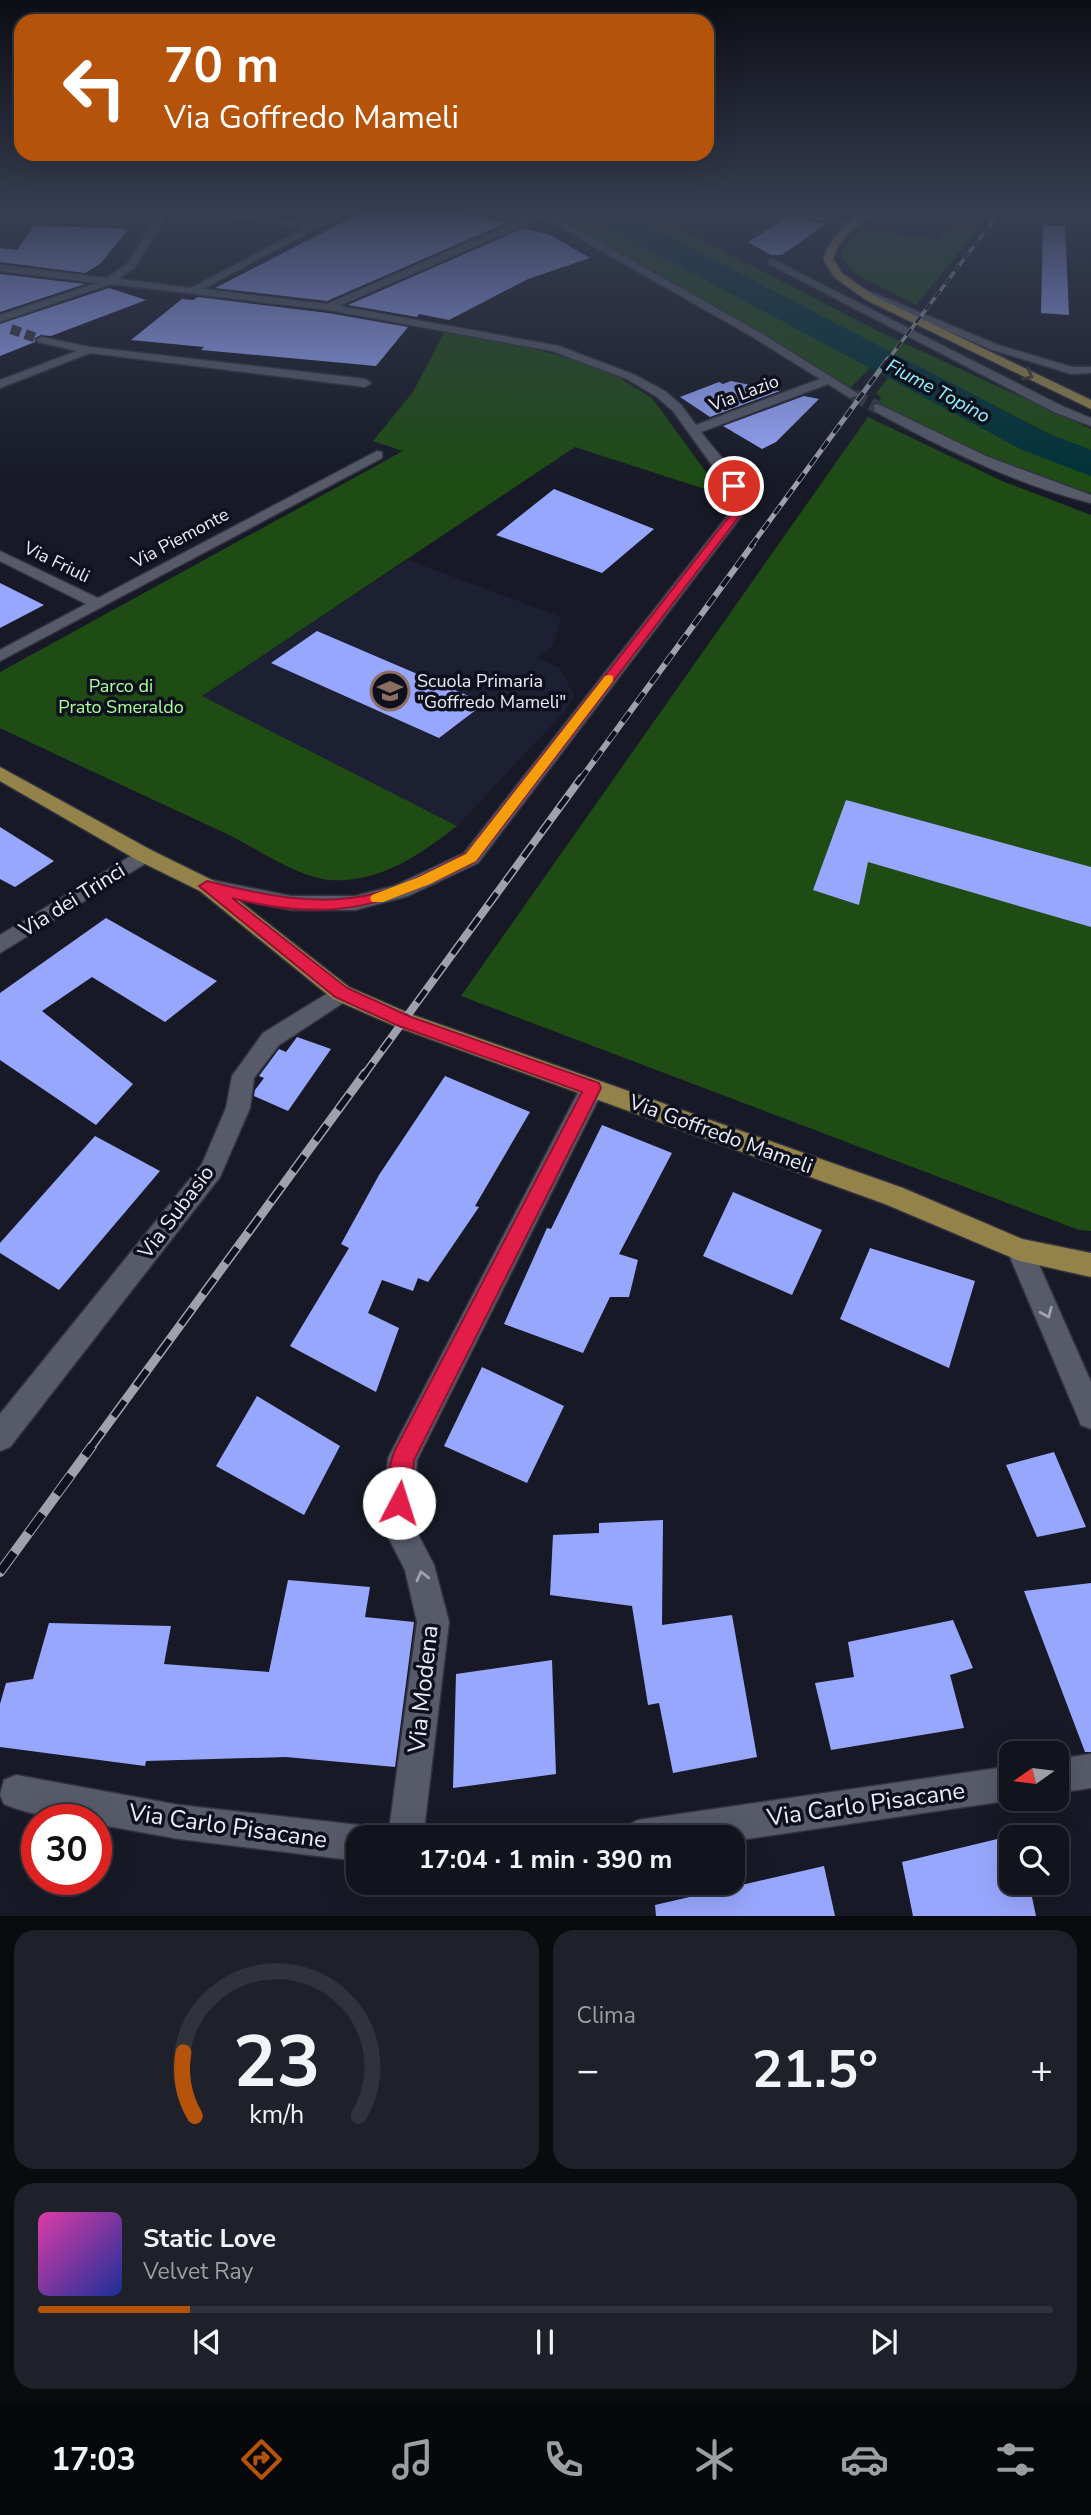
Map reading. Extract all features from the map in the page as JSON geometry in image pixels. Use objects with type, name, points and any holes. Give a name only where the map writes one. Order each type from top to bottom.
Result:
[{"type":"main road","points":[[885,302],[1091,405]]},
{"type":"main road","name":"Via Goffredo Mameli","points":[[0,773],[144,855],[207,886],[341,993],[405,1021],[894,1196],[1020,1250],[1091,1265]]},
{"type":"street","points":[[4,324],[57,302]]},
{"type":"street","name":"Via Lazio","points":[[293,302],[328,306],[555,348],[631,377],[661,394],[695,430],[828,380]]},
{"type":"street","points":[[328,306],[336,302]]},
{"type":"street","points":[[699,302],[854,395]]},
{"type":"street","points":[[851,302],[1058,409],[1091,422]]},
{"type":"street","points":[[889,302],[993,347],[1071,371],[1091,369]]},
{"type":"street","points":[[42,340],[90,350],[365,383]]},
{"type":"street","points":[[0,384],[90,350]]},
{"type":"street","points":[[878,408],[923,433],[986,462],[1031,481],[1091,499]]},
{"type":"street","points":[[207,886],[262,901],[329,905],[378,898],[425,881],[471,858],[736,514],[739,501],[734,486],[695,430]]},
{"type":"street","name":"Via Piemonte","points":[[0,656],[377,455]]},
{"type":"street","name":"Via Friuli","points":[[0,555],[98,604]]},
{"type":"street","name":"Via dei Trinci","points":[[0,945],[144,855]]},
{"type":"street","name":"Via Subasio","points":[[0,1437],[211,1170],[238,1108],[243,1076],[271,1039],[341,993]]},
{"type":"street","name":"Via Modena","points":[[407,1825],[433,1622],[419,1565],[397,1525],[403,1458],[592,1088]]},
{"type":"street","points":[[1020,1250],[1091,1415]]},
{"type":"street","points":[[1069,1774],[1091,1771]]},
{"type":"street","name":"Via Carlo Pisacane","points":[[726,1825],[999,1785]]},
{"type":"street","name":"Via Carlo Pisacane","points":[[16,1792],[179,1822],[346,1841]]},
{"type":"shaded area","name":"Scuola Primaria \"Goffredo Mameli\"","points":[[408,560],[561,617],[553,646],[537,658],[560,668],[574,696],[565,711],[457,826],[201,696]]},
{"type":"green space","points":[[705,302],[753,302],[871,367],[850,388]]},
{"type":"green space","points":[[788,302],[823,302],[884,334],[1091,429],[1091,453],[1058,443]]},
{"type":"green space","name":"Parco di Prato Smeraldo","points":[[445,331],[529,347],[578,361],[620,378],[652,398],[714,483],[717,493],[575,447],[202,696],[457,826],[405,862],[376,874],[344,880],[314,877],[0,728],[0,672],[403,451],[373,441],[413,392]]},
{"type":"green space","points":[[889,377],[1023,448],[1091,472],[1091,493],[982,454],[930,431],[879,403],[881,397],[876,393]]},
{"type":"green space","points":[[868,417],[1002,481],[1091,515],[1091,1231],[1079,1230],[461,996]]},
{"type":"building","points":[[0,302],[29,302],[0,312]]},
{"type":"building","points":[[65,302],[140,302],[51,336],[41,335],[35,338],[35,342],[0,356],[0,324]]},
{"type":"building","points":[[178,302],[242,302],[328,313],[408,327],[376,366],[201,350],[204,347],[131,340]]},
{"type":"building","points":[[354,302],[483,302],[449,320],[348,305]]},
{"type":"building","points":[[1041,302],[1068,302],[1069,315],[1041,313]]},
{"type":"building","points":[[731,381],[780,391],[710,417],[680,397],[719,382],[723,384]]},
{"type":"building","points":[[804,396],[819,399],[776,442],[762,449],[723,426]]},
{"type":"building","points":[[554,489],[654,529],[602,573],[496,535]]},
{"type":"building","points":[[0,583],[44,605],[0,628]]},
{"type":"building","points":[[317,631],[485,703],[439,738],[271,663]]},
{"type":"building","points":[[846,800],[1091,867],[1091,927],[868,862],[859,905],[813,890]]},
{"type":"building","points":[[0,827],[54,861],[15,887],[0,879]]},
{"type":"building","points":[[106,918],[217,981],[165,1022],[92,977],[42,1011],[133,1084],[96,1125],[0,1060],[0,993]]},
{"type":"building","points":[[297,1037],[331,1049],[288,1111],[254,1096],[264,1078],[259,1076],[279,1049],[286,1052]]},
{"type":"building","points":[[445,1076],[530,1112],[475,1206],[479,1207],[428,1282],[418,1278],[413,1291],[382,1280],[368,1313],[399,1328],[376,1392],[290,1346],[349,1248],[341,1244],[379,1175]]},
{"type":"building","points":[[602,1125],[672,1153],[619,1254],[638,1260],[629,1297],[610,1297],[583,1353],[504,1324],[547,1228],[551,1229]]},
{"type":"building","points":[[95,1136],[160,1171],[59,1290],[0,1253],[0,1243]]},
{"type":"building","points":[[733,1192],[822,1230],[792,1295],[703,1256]]},
{"type":"building","points":[[870,1248],[975,1281],[949,1368],[840,1319]]},
{"type":"building","points":[[482,1367],[564,1406],[527,1483],[444,1446]]},
{"type":"building","points":[[257,1396],[340,1446],[304,1515],[216,1466]]},
{"type":"building","points":[[1054,1452],[1086,1527],[1037,1537],[1006,1465]]},
{"type":"building","points":[[663,1520],[662,1625],[732,1615],[757,1757],[673,1773],[659,1703],[648,1705],[632,1606],[550,1595],[553,1535],[599,1533],[599,1523]]},
{"type":"building","points":[[288,1580],[370,1587],[365,1617],[414,1622],[395,1767],[286,1757],[146,1761],[145,1766],[0,1747],[0,1704],[6,1683],[33,1679],[49,1623],[171,1626],[164,1664],[269,1672]]},
{"type":"building","points":[[1091,1583],[1091,1752],[1085,1752],[1024,1591]]},
{"type":"building","points":[[953,1620],[973,1668],[950,1675],[964,1728],[831,1750],[815,1683],[854,1677],[848,1642]]},
{"type":"building","points":[[552,1660],[556,1774],[453,1788],[456,1674]]},
{"type":"building","points":[[999,1839],[999,1895],[1032,1895],[1036,1916],[913,1916],[902,1862]]},
{"type":"building","points":[[824,1866],[835,1916],[656,1916],[655,1905],[698,1895],[745,1895],[745,1884]]},
{"type":"waterway","name":"Fiume Topino","points":[[771,302],[1036,442],[1091,464]]},
{"type":"tunnel","points":[[11,329],[42,340]]},
{"type":"tunnel","points":[[854,395],[878,408]]},
{"type":"railway","points":[[887,361],[931,302]]},
{"type":"railway","points":[[751,546],[888,359]]},
{"type":"railway","points":[[580,780],[753,544]]},
{"type":"railway","points":[[364,1075],[581,778]]},
{"type":"railway","points":[[91,1447],[365,1073]]},
{"type":"railway","points":[[0,1572],[92,1446]]},
{"type":"slow traffic","points":[[378,898],[425,881],[471,858],[609,679]]},
{"type":"place","name":"Scuola Primaria \"Goffredo Mameli\"","points":[[390,691]]},
{"type":"route","points":[[399,1503],[403,1458],[592,1088],[405,1021],[341,993],[207,886],[262,901],[329,905],[378,898],[425,881],[471,858],[736,514],[739,501],[734,486]]}]
